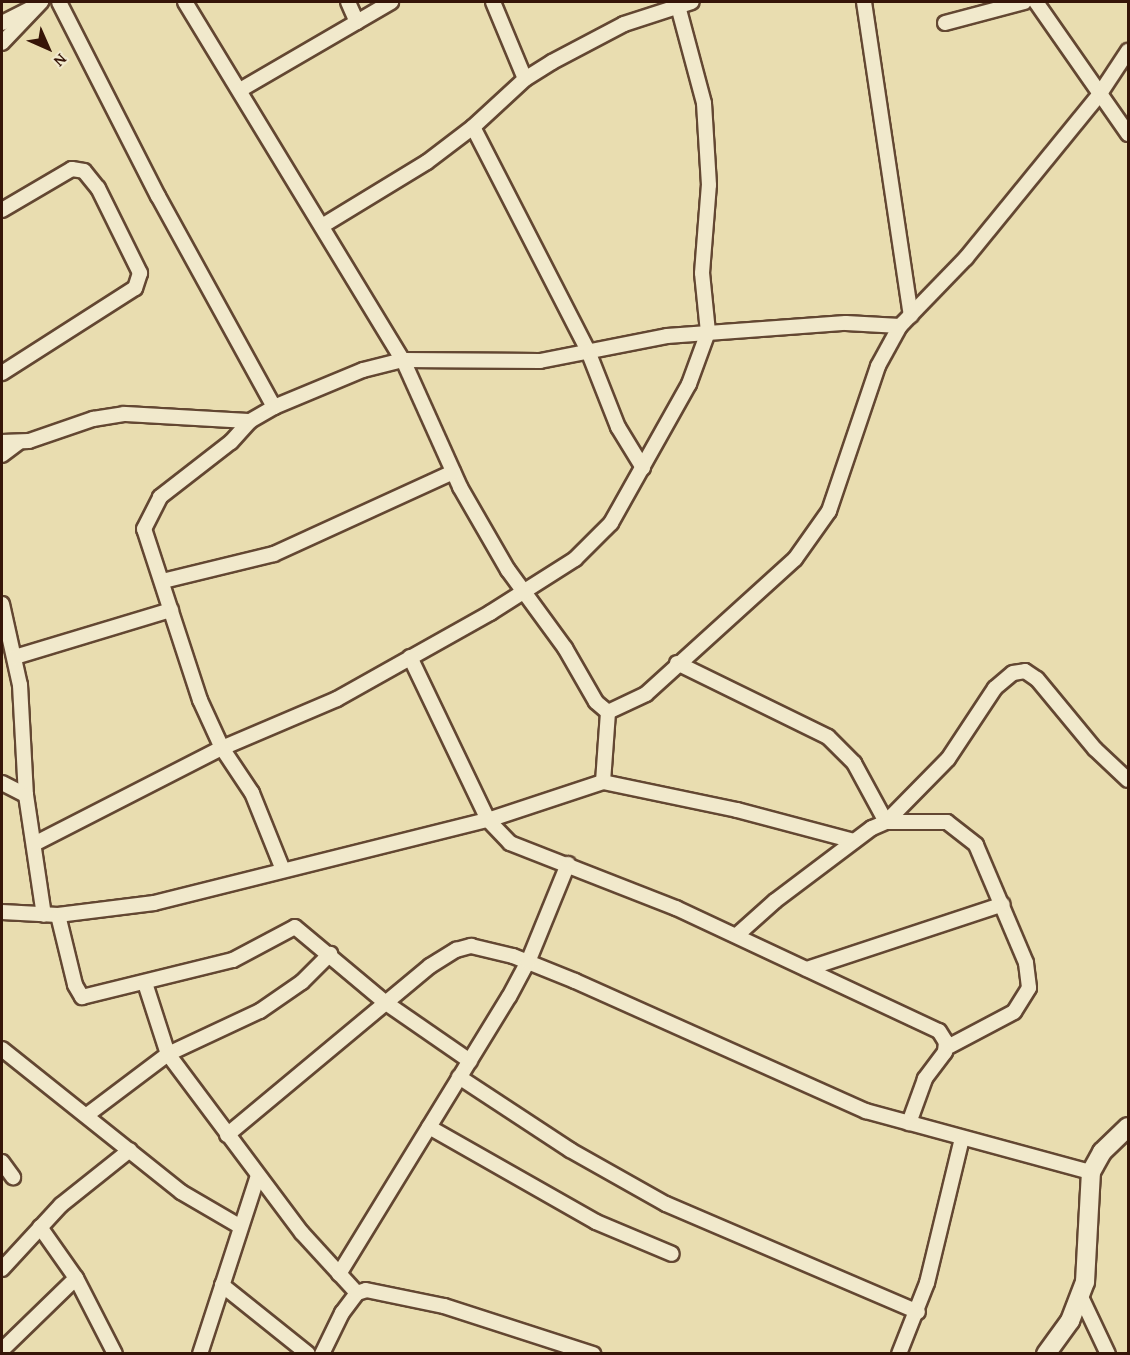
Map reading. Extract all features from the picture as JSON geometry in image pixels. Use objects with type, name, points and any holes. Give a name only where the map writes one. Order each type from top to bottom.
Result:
[{"type":"street","points":[[2,23],[42,2]]},
{"type":"street","points":[[2,43],[42,2]]},
{"type":"street","points":[[59,2],[158,196],[274,407]]},
{"type":"street","points":[[185,2],[403,360],[453,472],[523,590],[565,648],[596,702],[608,712]]},
{"type":"street","points":[[348,2],[357,22]]},
{"type":"street","points":[[240,90],[391,2]]},
{"type":"street","points":[[493,2],[525,79]]},
{"type":"street","points":[[864,2],[911,315]]},
{"type":"street","points":[[945,23],[1024,2]]},
{"type":"street","points":[[1036,2],[1098,95],[1128,134]]},
{"type":"street","points":[[36,843],[222,748],[307,715],[523,590],[593,544],[610,523],[689,384],[708,332],[702,273],[709,185],[704,103],[682,3],[579,46],[525,79],[473,127],[427,162],[322,226]]},
{"type":"street","points":[[608,712],[646,694],[677,663],[772,582],[817,529],[841,484],[878,366],[900,326],[966,258],[1098,95],[1128,51]]},
{"type":"street","points":[[473,127],[588,351],[618,427],[643,468]]},
{"type":"street","points":[[2,210],[72,169],[84,171],[98,188],[140,273],[135,288],[2,374]]},
{"type":"street","points":[[283,870],[252,793],[222,748],[200,700],[144,530],[151,508],[160,497],[231,442],[249,421],[274,407],[363,370],[403,360],[540,361],[642,339],[708,332],[846,323],[900,326]]},
{"type":"street","points":[[2,442],[18,443],[124,414],[249,421]]},
{"type":"street","points":[[2,455],[18,443]]},
{"type":"street","points":[[162,581],[274,554],[453,472]]},
{"type":"street","points":[[2,604],[15,657],[23,712],[26,795],[51,915],[81,996],[145,983],[245,956],[295,927],[386,1003],[470,1061]]},
{"type":"street","points":[[15,657],[171,610]]},
{"type":"street","points":[[410,657],[488,820],[497,832],[519,848],[568,864],[737,935],[934,1029],[945,1039],[946,1048]]},
{"type":"street","points":[[677,663],[837,744],[854,763],[886,822]]},
{"type":"street","points":[[737,935],[854,841],[886,822],[957,748],[995,688],[1018,671],[1036,679],[1095,748],[1128,780]]},
{"type":"street","points":[[603,782],[608,712]]},
{"type":"street","points":[[2,912],[51,915],[154,903],[488,820],[603,782],[737,810],[854,841]]},
{"type":"street","points":[[2,783],[26,795]]},
{"type":"street","points":[[886,822],[934,820],[958,828],[982,855],[1026,963],[1029,988],[1014,1012],[946,1048],[925,1079],[909,1123]]},
{"type":"street","points":[[339,1274],[528,962],[568,864]]},
{"type":"street","points":[[807,969],[1003,904]]},
{"type":"street","points":[[227,1135],[430,966],[464,947],[480,947],[528,962],[839,1100],[909,1123],[1091,1172]]},
{"type":"street","points":[[87,1115],[168,1053],[237,1024],[274,1003],[330,954]]},
{"type":"street","points":[[145,983],[168,1053],[258,1176],[357,1293]]},
{"type":"street","points":[[2,1049],[181,1192],[241,1227]]},
{"type":"street","points":[[459,1077],[570,1150],[666,1204],[918,1312]]},
{"type":"street","points":[[429,1127],[596,1222],[672,1254]]},
{"type":"street","points":[[1048,1352],[1070,1322],[1081,1297],[1088,1262],[1091,1172],[1102,1152],[1128,1127]]},
{"type":"street","points":[[899,1353],[918,1312],[962,1138]]},
{"type":"street","points":[[3,1265],[61,1204],[130,1150]]},
{"type":"street","points":[[2,1162],[13,1177]]},
{"type":"street","points":[[200,1353],[258,1176]]},
{"type":"street","points":[[40,1227],[76,1278],[115,1353]]},
{"type":"street","points":[[2,1350],[76,1278]]},
{"type":"street","points":[[222,1285],[308,1353]]},
{"type":"street","points":[[322,1353],[331,1331],[357,1293],[374,1290],[444,1306],[554,1348],[593,1353]]},
{"type":"street","points":[[1081,1297],[1108,1353]]}]
